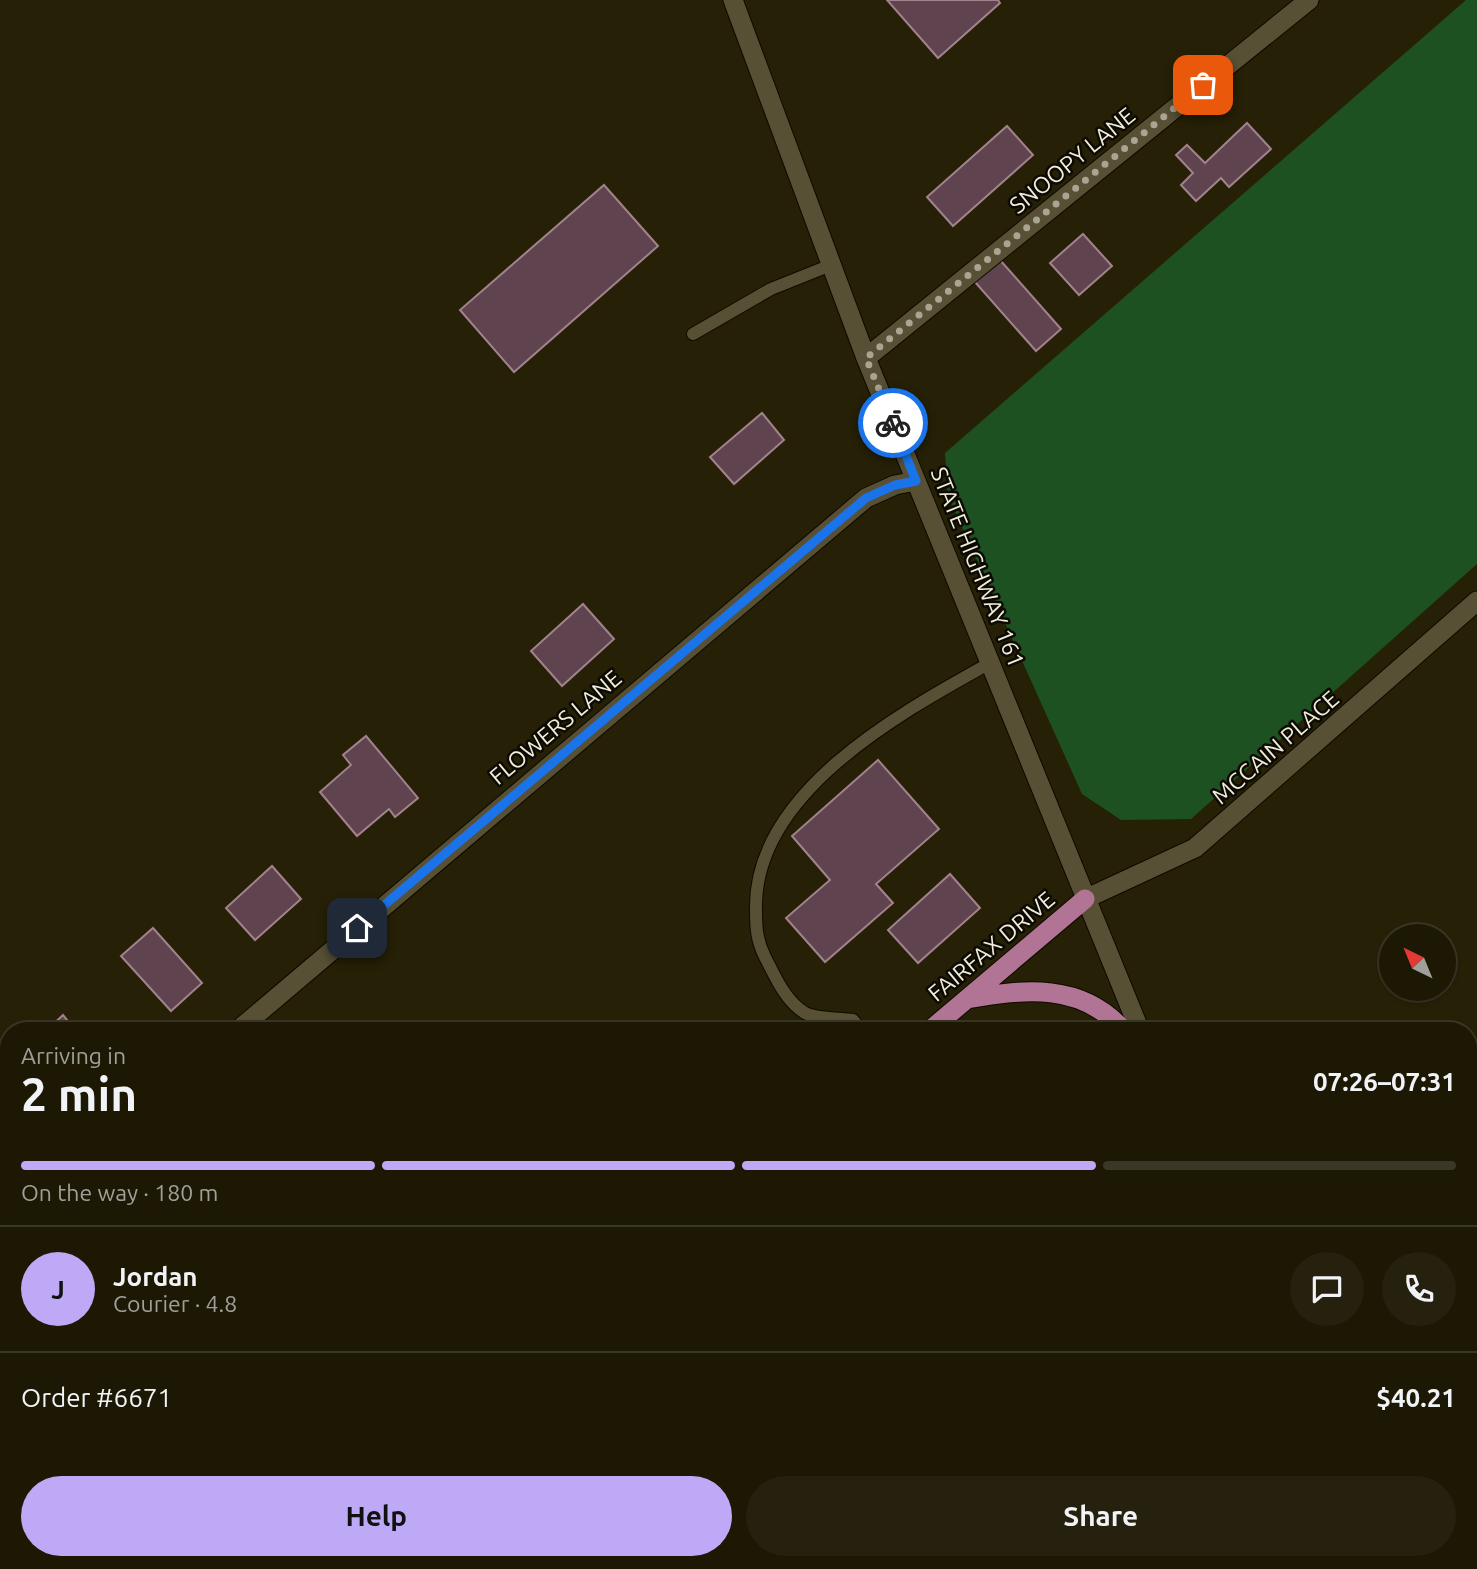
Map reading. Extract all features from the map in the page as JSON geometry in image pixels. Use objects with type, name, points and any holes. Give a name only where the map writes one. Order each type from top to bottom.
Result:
[{"type":"main road","name":"FAIRFAX DRIVE","points":[[939,1022],[1085,899]]},
{"type":"main road","points":[[966,999],[1019,990],[1065,994],[1092,1004],[1113,1022]]},
{"type":"street","name":"STATE HIGHWAY 161","points":[[733,0],[866,358],[1136,1022]]},
{"type":"street","name":"SNOOPY LANE","points":[[866,358],[1309,0]]},
{"type":"street","name":"FLOWERS LANE","points":[[248,1022],[866,498],[895,485],[916,481]]},
{"type":"street","name":"MCCAIN PLACE","points":[[1085,899],[1195,848],[1477,601]]},
{"type":"lane","points":[[693,334],[771,289],[831,265]]},
{"type":"lane","points":[[855,1022],[806,1013],[781,988],[757,940],[755,898],[761,863],[784,818],[838,763],[908,709],[990,663]]},
{"type":"green space","points":[[1466,0],[1477,0],[1477,564],[1191,819],[1121,820],[1082,794],[948,496],[945,453]]},
{"type":"building","points":[[887,0],[998,0],[1000,3],[938,58]]},
{"type":"building","points":[[1247,123],[1271,149],[1229,187],[1221,178],[1196,201],[1181,185],[1193,173],[1176,155],[1187,145],[1205,163]]},
{"type":"building","points":[[1007,126],[1033,155],[953,226],[927,197]]},
{"type":"building","points":[[604,185],[658,246],[514,372],[460,310]]},
{"type":"building","points":[[1083,234],[1112,266],[1079,295],[1050,263]]},
{"type":"building","points":[[1000,260],[1061,329],[1036,351],[975,282]]},
{"type":"building","points":[[762,413],[784,440],[734,484],[710,457]]},
{"type":"building","points":[[583,604],[614,639],[562,686],[531,651]]},
{"type":"building","points":[[366,736],[418,798],[395,817],[389,809],[357,836],[320,792],[351,765],[343,755]]},
{"type":"building","points":[[878,760],[939,829],[876,884],[893,903],[825,962],[786,918],[830,880],[792,836]]},
{"type":"building","points":[[272,866],[301,899],[255,940],[226,908]]},
{"type":"building","points":[[950,874],[980,908],[918,963],[888,930]]},
{"type":"building","points":[[153,928],[202,983],[171,1011],[121,956]]},
{"type":"building","points":[[63,1015],[69,1022],[56,1022]]},
{"type":"way so far","points":[[893,423],[866,358],[1203,85]]},
{"type":"route","points":[[357,928],[866,498],[895,485],[916,481],[893,423]]}]
